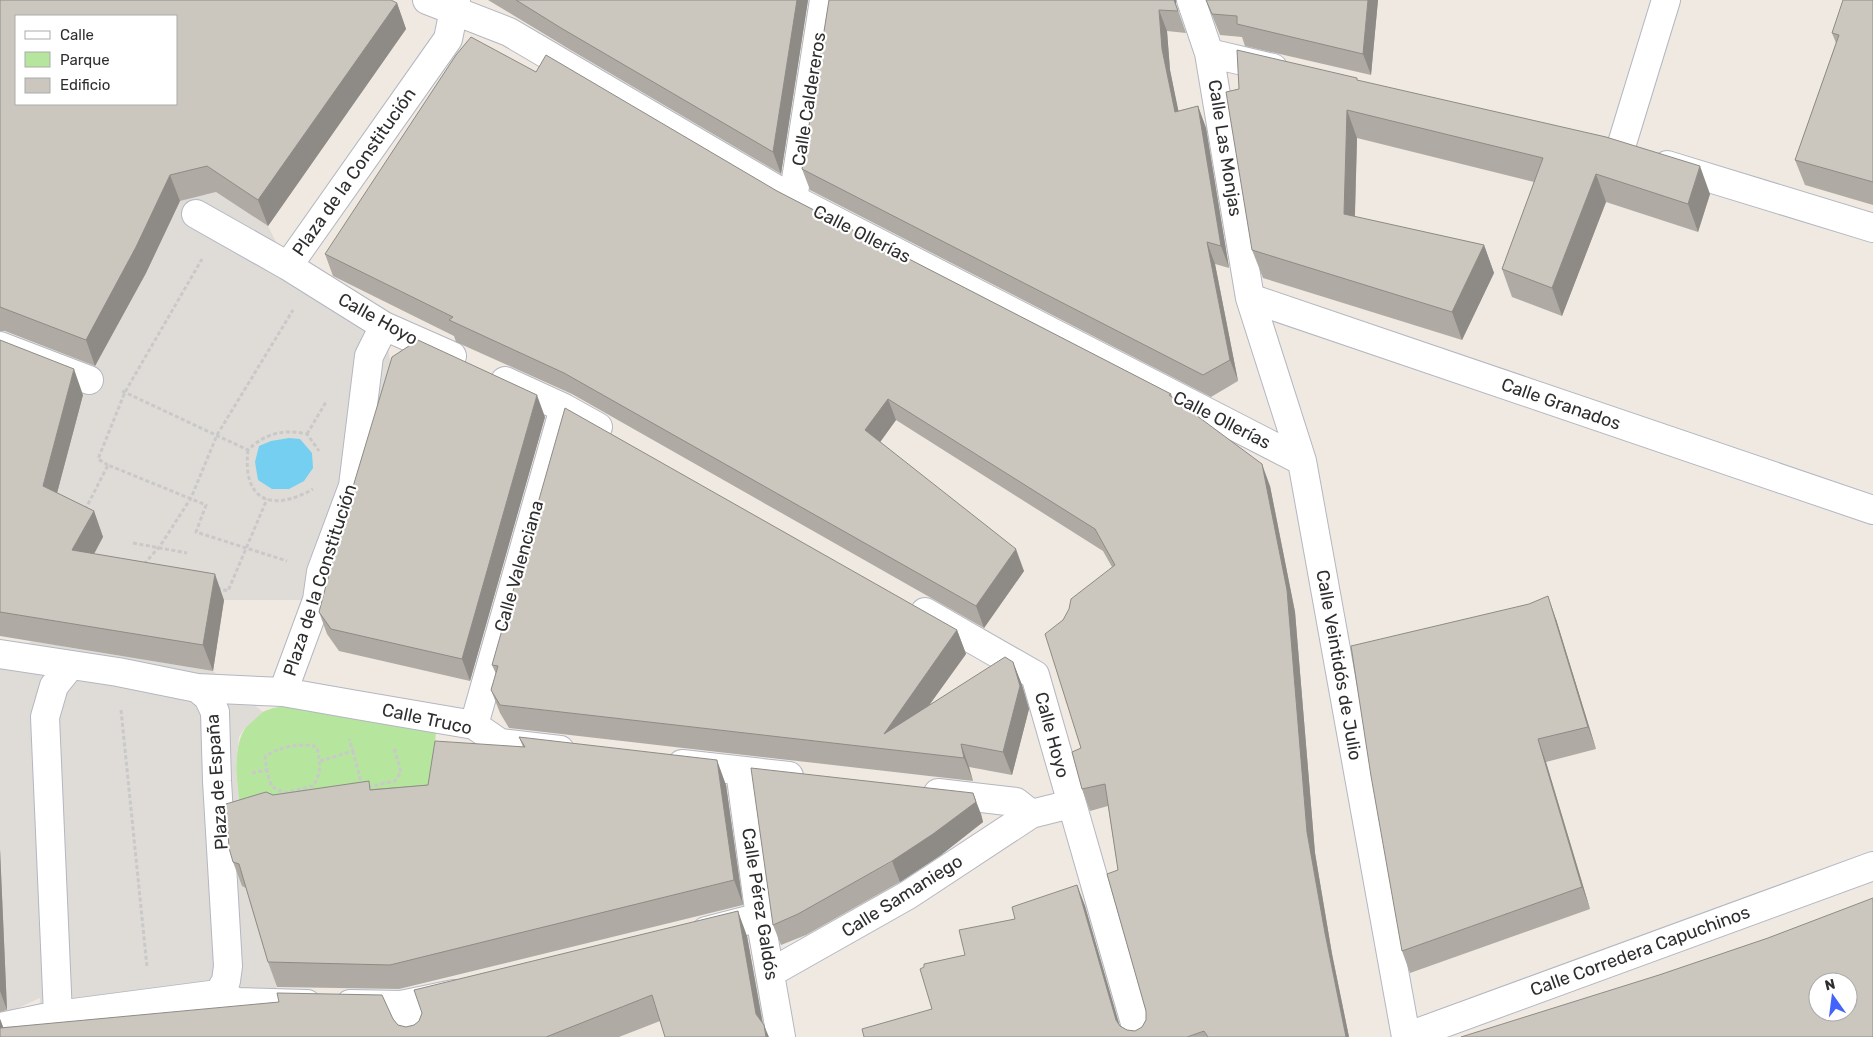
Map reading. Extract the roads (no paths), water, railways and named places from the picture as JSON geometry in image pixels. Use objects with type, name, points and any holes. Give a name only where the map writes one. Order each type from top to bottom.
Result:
[{"type":"street","name":"Calle Ollerías","points":[[427,0],[455,6],[510,32],[793,199],[1302,461]]},
{"type":"street","name":"Calle Caldereros","points":[[793,199],[824,0]]},
{"type":"street","name":"Calle Las Monjas","points":[[1191,0],[1209,53],[1250,298]]},
{"type":"street","points":[[1620,150],[1666,0]]},
{"type":"street","name":"Plaza de la Constitución","points":[[196,214],[288,266],[448,39],[455,6]]},
{"type":"street","points":[[1209,53],[1295,74]]},
{"type":"street","points":[[1591,143],[1620,150],[1873,228]]},
{"type":"street","name":"Calle Hoyo","points":[[288,266],[384,326],[564,408],[624,442]]},
{"type":"street","name":"Calle Veintidós de Julio","points":[[1250,298],[1302,461],[1406,1037]]},
{"type":"street","name":"Calle Granados","points":[[1250,298],[1873,510]]},
{"type":"street","name":"Plaza de la Constitución","points":[[197,688],[282,692],[317,600],[321,572],[353,486],[369,356],[384,326]]},
{"type":"street","points":[[0,346],[89,380]]},
{"type":"street","name":"Calle Valenciana","points":[[474,725],[564,408]]},
{"type":"street","name":"Calle Hoyo","points":[[907,602],[1035,675],[1140,1037]]},
{"type":"street","points":[[1337,650],[1365,645]]},
{"type":"street","points":[[0,654],[118,672],[197,688]]},
{"type":"street","points":[[58,1015],[45,717],[54,686],[70,666]]},
{"type":"street","name":"Plaza de España","points":[[197,688],[208,697],[215,712],[217,781],[228,966],[226,981],[218,994]]},
{"type":"street","name":"Calle Truco","points":[[282,692],[474,725],[500,743],[586,753]]},
{"type":"street","points":[[654,761],[809,779]]},
{"type":"street","name":"Calle Pérez Galdós","points":[[740,771],[760,917],[781,1037]]},
{"type":"street","points":[[918,791],[1016,802],[1031,814],[1071,804]]},
{"type":"street","name":"Calle Samaniego","points":[[770,973],[908,895],[1031,814]]},
{"type":"street","name":"Calle Corredera Capuchinos","points":[[1406,1037],[1873,866]]},
{"type":"street","points":[[684,936],[760,917]]},
{"type":"street","points":[[0,1027],[26,1029],[58,1015],[218,994],[237,1002],[402,1005],[482,987]]},
{"type":"street","points":[[402,1005],[416,1037]]},
{"type":"water","points":[[289,438],[300,439],[312,453],[313,468],[304,481],[289,489],[272,489],[258,480],[255,462],[259,446],[271,441]]}]
